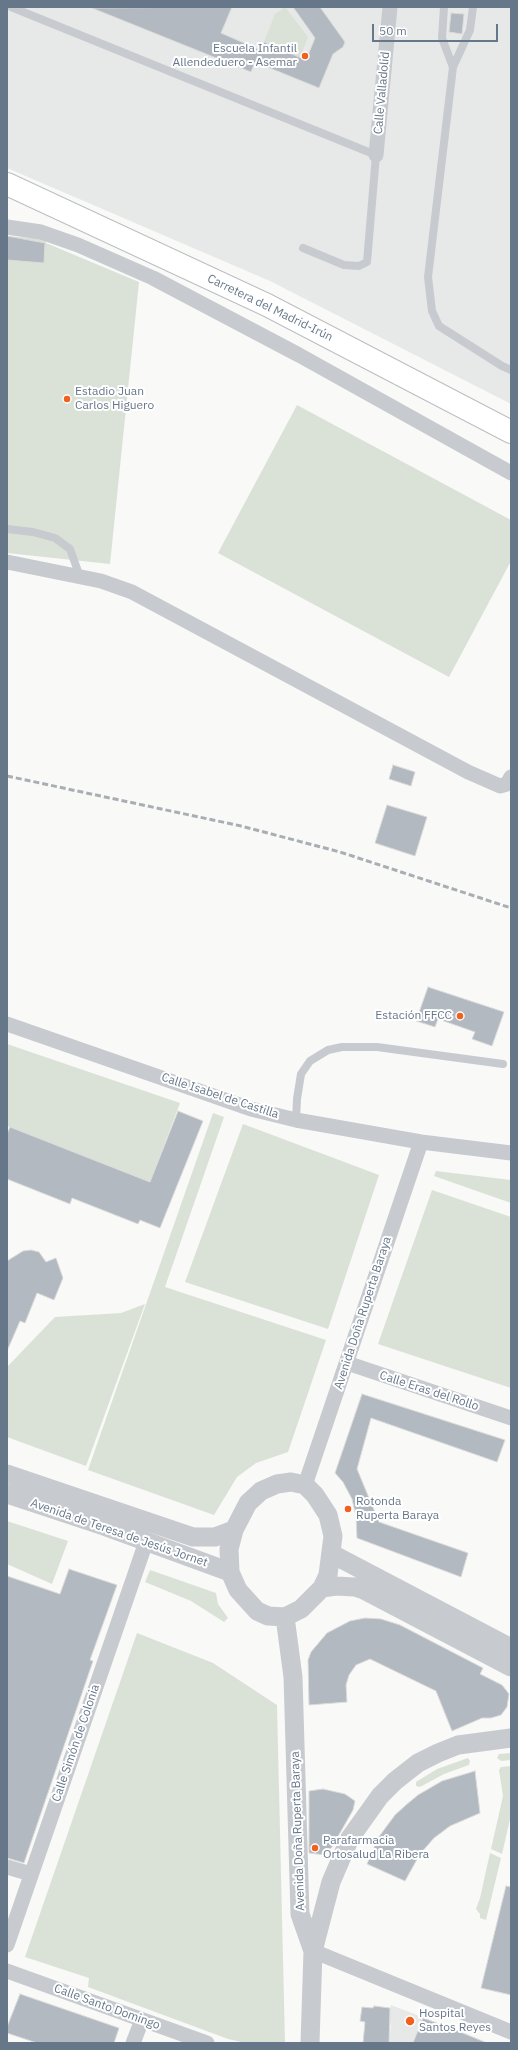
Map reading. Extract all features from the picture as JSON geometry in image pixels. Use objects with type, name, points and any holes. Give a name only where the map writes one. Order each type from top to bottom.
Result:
[{"type":"highway","name":"Carretera del Madrid-Irún","points":[[13,187],[267,305],[511,432]]},
{"type":"street","name":"Calle Valladolid","points":[[376,155],[390,7]]},
{"type":"street","points":[[7,227],[41,232],[78,245],[153,278],[298,354],[511,473]]},
{"type":"street","points":[[7,562],[101,581],[132,592],[468,772],[500,786],[507,784],[511,777]]},
{"type":"street","name":"Calle Isabel de Castilla","points":[[7,1024],[251,1109],[296,1120],[421,1142],[511,1152]]},
{"type":"street","name":"Avenida Doña Ruperta Baraya","points":[[305,1485],[421,1142]]},
{"type":"street","name":"Calle Eras del Rollo","points":[[347,1363],[511,1418]]},
{"type":"street","name":"Avenida de Teresa de Jesús Jornet","points":[[7,1474],[193,1537],[215,1537],[234,1530]]},
{"type":"street","points":[[290,1482],[305,1485],[316,1495],[328,1515],[333,1536],[332,1554],[328,1575],[322,1588],[301,1609],[285,1617],[268,1616],[257,1611],[247,1602],[238,1590],[230,1572],[229,1549],[234,1530],[248,1503],[261,1491],[277,1484],[290,1482]]},
{"type":"street","name":"Avenida de Teresa de Jesús Jornet","points":[[7,1494],[230,1572]]},
{"type":"street","name":"Calle Simón de Colonia","points":[[7,1945],[146,1542]]},
{"type":"street","points":[[332,1554],[511,1648]]},
{"type":"street","points":[[322,1588],[336,1586],[355,1587],[364,1590],[511,1667]]},
{"type":"street","name":"Avenida Doña Ruperta Baraya","points":[[285,1617],[293,1677],[300,1914],[313,1951],[310,2043]]},
{"type":"street","points":[[511,1738],[458,1746],[438,1753],[418,1763],[395,1781],[380,1796],[350,1838],[335,1871],[313,1951],[511,2032]]},
{"type":"street","points":[[7,1867],[31,1874]]},
{"type":"street","name":"Calle Santo Domingo","points":[[7,1971],[207,2043]]},
{"type":"street","points":[[133,2043],[142,2020]]},
{"type":"lane","points":[[11,7],[376,155],[367,262],[359,266],[344,265],[304,248]]},
{"type":"lane","points":[[444,7],[442,38],[453,68]]},
{"type":"lane","points":[[473,7],[470,30],[453,68],[428,277],[432,311],[439,326],[502,366],[511,370]]},
{"type":"lane","points":[[7,529],[33,532],[55,538],[70,549],[80,577]]},
{"type":"lane","points":[[296,1120],[297,1099],[301,1074],[310,1061],[328,1050],[342,1047],[377,1047],[503,1064]]},
{"type":"shaded area","points":[[7,7],[511,7],[511,404],[270,281],[7,168]]},
{"type":"shaded area","points":[[285,7],[308,37],[300,57],[264,42],[275,14]]},
{"type":"shaded area","name":"Estadio Juan Carlos Higuero","points":[[7,236],[46,239],[46,243],[139,282],[110,564],[7,553]]},
{"type":"shaded area","points":[[297,405],[511,520],[511,561],[449,677],[218,553]]},
{"type":"shaded area","points":[[7,1044],[180,1103],[150,1182],[7,1126]]},
{"type":"shaded area","points":[[213,1113],[224,1117],[165,1287],[326,1340],[288,1452],[256,1463],[237,1477],[214,1515],[88,1470]]},
{"type":"shaded area","points":[[243,1124],[379,1175],[328,1329],[185,1282]]},
{"type":"shaded area","points":[[436,1171],[511,1180],[511,1203],[434,1176]]},
{"type":"shaded area","points":[[432,1190],[511,1217],[511,1388],[378,1344]]},
{"type":"shaded area","points":[[145,1304],[86,1466],[7,1437],[7,1367],[55,1317],[121,1313]]},
{"type":"shaded area","points":[[7,1521],[68,1541],[52,1584],[7,1564]]},
{"type":"shaded area","points":[[150,1570],[216,1593],[218,1604],[228,1618],[224,1622],[191,1601],[145,1582]]},
{"type":"shaded area","points":[[137,1633],[213,1663],[277,1705],[285,2043],[246,2043],[228,2039],[88,1987],[89,1978],[25,1957]]},
{"type":"shaded area","points":[[511,1753],[511,1760],[501,1761],[497,1758],[499,1754]]},
{"type":"shaded area","points":[[468,1758],[470,1761],[469,1765],[444,1774],[420,1787],[416,1786],[416,1782],[437,1769]]},
{"type":"shaded area","points":[[511,1766],[511,1815],[502,1854],[491,1849],[503,1796],[499,1770],[501,1767]]},
{"type":"shaded area","points":[[490,1853],[501,1858],[486,1920],[480,1918],[480,1914],[476,1909],[480,1898]]},
{"type":"shaded area","name":"Hospital Santos Reyes","points":[[391,2005],[488,2043],[389,2043],[391,2025],[388,2024]]},
{"type":"building","points":[[232,7],[221,33],[260,50],[264,42],[306,60],[315,38],[293,7],[320,7],[345,42],[343,47],[333,54],[319,88],[255,62],[251,72],[92,8]]},
{"type":"building","points":[[451,13],[464,14],[462,34],[449,32]]},
{"type":"building","points":[[7,236],[45,243],[44,263],[7,260]]},
{"type":"building","points":[[393,765],[415,772],[411,786],[389,779]]},
{"type":"building","points":[[387,805],[427,817],[415,856],[375,843]]},
{"type":"building","name":"Estación FFCC","points":[[428,987],[504,1012],[492,1046],[472,1039],[475,1032],[438,1019],[435,1027],[416,1021]]},
{"type":"building","points":[[178,1111],[203,1121],[160,1228],[140,1220],[138,1224],[72,1198],[70,1204],[7,1179],[7,1134],[10,1127],[150,1182]]},
{"type":"building","points":[[31,1250],[39,1252],[46,1262],[56,1258],[63,1278],[54,1300],[37,1293],[25,1323],[20,1321],[7,1351],[7,1261],[23,1251]]},
{"type":"building","points":[[362,1394],[505,1440],[497,1462],[371,1418],[357,1469],[379,1522],[468,1553],[461,1577],[357,1538],[356,1516],[352,1499],[343,1482],[335,1473]]},
{"type":"building","points":[[69,1569],[117,1585],[90,1660],[93,1661],[24,1863],[7,1858],[7,1576],[60,1594]]},
{"type":"building","points":[[365,1618],[381,1619],[400,1625],[483,1668],[480,1674],[502,1685],[509,1694],[507,1707],[501,1715],[491,1718],[482,1718],[452,1731],[436,1691],[370,1659],[356,1665],[349,1675],[346,1685],[347,1702],[309,1705],[308,1660],[311,1652],[327,1633],[350,1621]]},
{"type":"building","points":[[475,1771],[480,1813],[450,1826],[434,1838],[420,1854],[405,1881],[367,1864],[378,1838],[395,1815],[406,1805],[418,1795],[442,1781]]},
{"type":"building","points":[[323,1789],[345,1794],[355,1801],[353,1810],[332,1847],[325,1855],[309,1853],[309,1791]]},
{"type":"building","points":[[506,1886],[511,1887],[511,1995],[481,1988]]},
{"type":"building","points":[[20,1994],[119,2028],[114,2043],[37,2043],[7,2033],[7,2027]]},
{"type":"building","points":[[374,2006],[390,2008],[389,2043],[363,2043],[365,2022],[360,2021],[362,2007],[373,2008]]},
{"type":"building","points":[[423,2018],[453,2029],[487,2043],[413,2043]]},
{"type":"railway","points":[[7,776],[241,826],[340,852],[511,908]]},
{"type":"place","name":"Escuela Infantil Allendeduero - Asemar","points":[[305,56]]},
{"type":"place","name":"Estadio Juan Carlos Higuero","points":[[67,399]]},
{"type":"place","name":"Estación FFCC","points":[[460,1016]]},
{"type":"place","name":"Rotonda Ruperta Baraya","points":[[348,1509]]},
{"type":"place","name":"Parafarmacia Ortosalud La Ribera","points":[[315,1848]]},
{"type":"place","name":"Hospital Santos Reyes","points":[[410,2021]]}]
